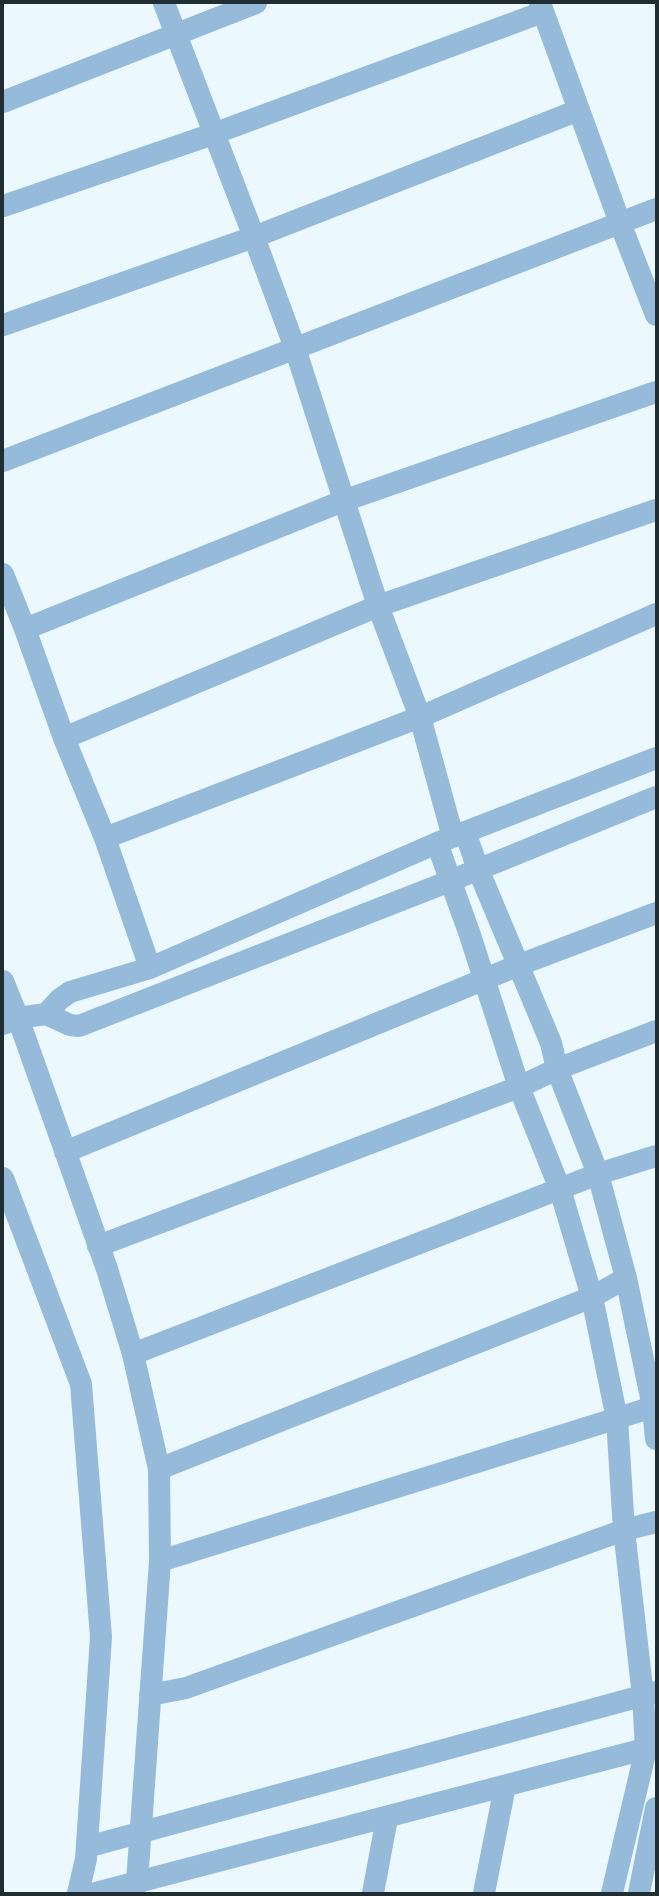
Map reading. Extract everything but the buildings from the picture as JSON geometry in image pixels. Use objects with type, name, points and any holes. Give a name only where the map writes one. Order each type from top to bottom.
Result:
[{"type":"street","points":[[164,3],[295,348],[378,606],[420,718],[452,837],[450,881],[470,935],[519,1087],[560,1189],[592,1297],[617,1419],[624,1530],[649,1694],[651,1748],[612,1893]]},
{"type":"street","points":[[3,102],[256,3]]},
{"type":"street","points":[[3,206],[213,134],[541,7],[620,223],[656,315]]},
{"type":"street","points":[[3,325],[254,237],[579,110]]},
{"type":"street","points":[[3,461],[656,209]]},
{"type":"street","points":[[25,629],[343,501],[656,392]]},
{"type":"street","points":[[64,738],[378,606],[656,510]]},
{"type":"street","points":[[3,574],[25,629],[64,738],[105,838],[150,968]]},
{"type":"street","points":[[105,838],[420,718],[656,614]]},
{"type":"street","points":[[46,1014],[60,999],[70,992],[150,968],[452,837],[656,758]]},
{"type":"street","points":[[10,1021],[46,1014],[74,1026],[79,1026],[450,881],[656,797]]},
{"type":"street","points":[[452,837],[478,869],[551,1043],[557,1069],[598,1174],[626,1278],[653,1407],[656,1439]]},
{"type":"street","points":[[65,1152],[485,980],[519,964],[656,913]]},
{"type":"street","points":[[3,981],[10,1021],[65,1152],[98,1246],[133,1354],[159,1469],[160,1561],[136,1888]]},
{"type":"street","points":[[98,1246],[519,1087],[557,1069],[656,1031]]},
{"type":"street","points":[[133,1354],[598,1174],[655,1160]]},
{"type":"street","points":[[3,1178],[81,1384],[100,1637],[86,1859],[78,1893]]},
{"type":"street","points":[[159,1469],[592,1297],[626,1278]]},
{"type":"street","points":[[160,1561],[653,1407]]},
{"type":"street","points":[[150,1695],[186,1688],[624,1530],[656,1522]]},
{"type":"street","points":[[87,1847],[649,1694]]},
{"type":"street","points":[[96,1893],[136,1888],[386,1818],[651,1748]]},
{"type":"street","points":[[484,1893],[505,1786]]},
{"type":"street","points":[[639,1893],[656,1808]]},
{"type":"street","points":[[373,1893],[386,1818]]}]
